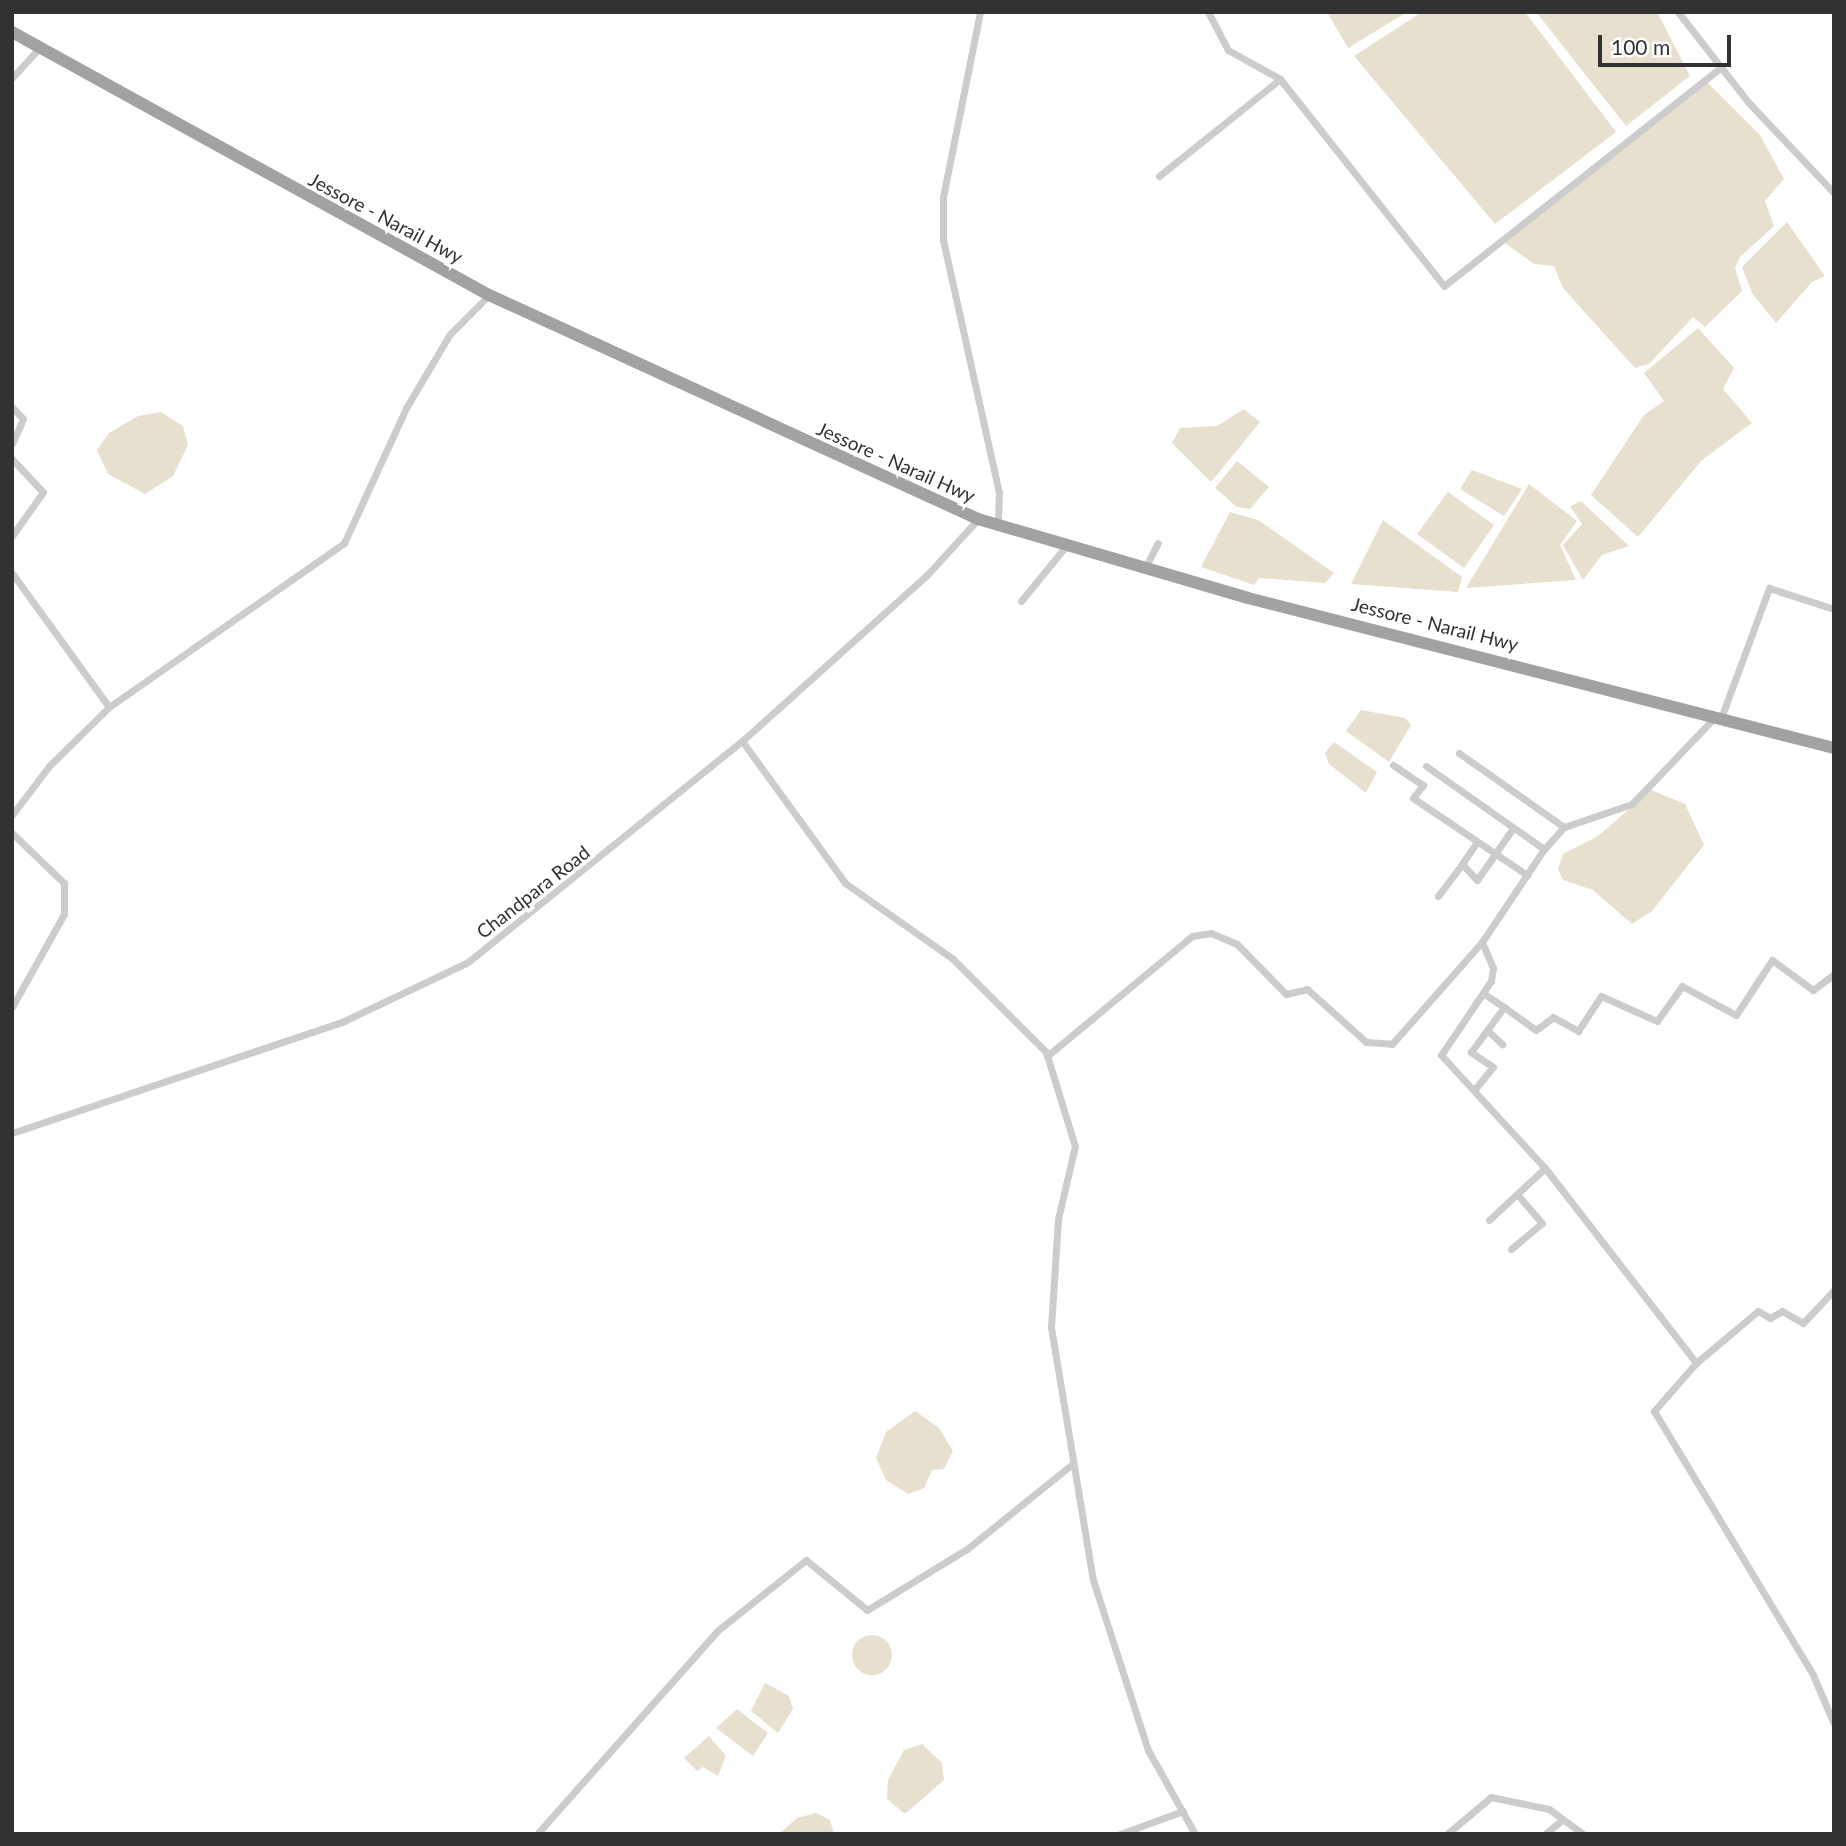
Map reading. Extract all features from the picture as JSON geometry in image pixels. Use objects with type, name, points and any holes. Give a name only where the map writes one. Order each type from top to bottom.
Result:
[{"type":"highway","name":"Jessore - Narail Hwy","points":[[12,32],[489,295],[978,519],[1145,569],[1834,748]]},
{"type":"street","points":[[980,12],[943,197],[943,240],[999,492],[998,526]]},
{"type":"street","points":[[1208,12],[1228,50],[1280,79],[1444,286],[1721,67]]},
{"type":"street","points":[[1678,12],[1721,67],[1834,193]]},
{"type":"street","points":[[12,78],[41,47]]},
{"type":"street","points":[[1159,177],[1280,79]]},
{"type":"street","points":[[12,815],[49,766],[109,707],[344,543],[406,408],[450,334],[489,295]]},
{"type":"street","points":[[12,407],[23,419],[12,444]]},
{"type":"street","points":[[12,459],[43,492],[12,536]]},
{"type":"street","name":"Chandpara Road","points":[[12,1133],[344,1021],[468,962],[742,741],[927,575],[978,519]]},
{"type":"street","points":[[1145,569],[1158,543]]},
{"type":"street","points":[[1021,601],[1066,546]]},
{"type":"street","points":[[12,573],[109,707]]},
{"type":"street","points":[[1047,1055],[1192,936],[1211,933],[1237,944],[1286,994],[1307,989],[1366,1042],[1392,1044],[1482,942],[1544,849],[1564,827],[1632,804],[1718,717],[1769,588],[1834,609]]},
{"type":"street","points":[[742,741],[838,875],[953,959],[1047,1055],[1075,1146],[1058,1219],[1051,1327],[1071,1465],[1097,1593],[1149,1750],[1195,1834]]},
{"type":"street","points":[[1459,753],[1564,827]]},
{"type":"street","points":[[1393,765],[1423,785],[1413,798],[1527,875]]},
{"type":"street","points":[[1426,766],[1544,849]]},
{"type":"street","points":[[1462,864],[1477,880],[1513,828]]},
{"type":"street","points":[[12,834],[64,883],[64,914],[12,1007]]},
{"type":"street","points":[[1438,897],[1477,842]]},
{"type":"street","points":[[1482,942],[1493,968],[1491,982],[1441,1055],[1545,1168],[1696,1363]]},
{"type":"street","points":[[1484,994],[1536,1030],[1553,1017],[1578,1031],[1601,996],[1657,1021],[1682,986],[1736,1015],[1772,960],[1814,990],[1834,974]]},
{"type":"street","points":[[1475,1089],[1493,1067],[1471,1052],[1504,1007]]},
{"type":"street","points":[[1487,1030],[1502,1044]]},
{"type":"street","points":[[1489,1220],[1545,1168]]},
{"type":"street","points":[[1511,1250],[1542,1223],[1517,1194]]},
{"type":"street","points":[[1834,1290],[1803,1323],[1782,1311],[1770,1318],[1758,1311],[1696,1363],[1654,1411],[1813,1675],[1834,1723]]},
{"type":"street","points":[[537,1834],[717,1632],[806,1560],[867,1609],[967,1549],[1071,1465]]},
{"type":"street","points":[[1447,1834],[1491,1797],[1549,1809],[1583,1834]]},
{"type":"street","points":[[1120,1834],[1183,1811]]},
{"type":"street","points":[[1545,1834],[1563,1819]]},
{"type":"shaded area","points":[[1327,12],[1407,12],[1348,48]]},
{"type":"shaded area","points":[[1422,12],[1525,12],[1616,132],[1495,224],[1354,56]]},
{"type":"shaded area","points":[[1536,12],[1657,12],[1690,76],[1626,126]]},
{"type":"shaded area","points":[[1706,81],[1760,135],[1784,179],[1765,201],[1774,226],[1740,257],[1735,268],[1742,291],[1705,327],[1693,317],[1649,364],[1635,368],[1563,288],[1554,266],[1534,264],[1505,243],[1520,222]]},
{"type":"shaded area","points":[[1787,222],[1825,276],[1812,282],[1776,323],[1752,293],[1742,267]]},
{"type":"shaded area","points":[[1698,328],[1734,368],[1723,389],[1752,423],[1702,460],[1638,537],[1591,495],[1644,415],[1664,401],[1644,373]]},
{"type":"shaded area","points":[[1244,409],[1260,422],[1211,482],[1172,443],[1180,428],[1217,426]]},
{"type":"shaded area","points":[[161,412],[183,426],[188,445],[173,476],[145,494],[108,474],[97,450],[109,433],[138,416]]},
{"type":"shaded area","points":[[1237,461],[1269,487],[1250,509],[1237,507],[1215,488]]},
{"type":"shaded area","points":[[1472,470],[1522,489],[1504,516],[1460,489]]},
{"type":"shaded area","points":[[1529,484],[1577,521],[1560,545],[1576,580],[1466,588]]},
{"type":"shaded area","points":[[1448,492],[1494,525],[1464,568],[1417,534]]},
{"type":"shaded area","points":[[1581,501],[1629,546],[1602,555],[1583,580],[1563,545],[1582,524],[1570,506]]},
{"type":"shaded area","points":[[1230,512],[1258,520],[1334,573],[1325,583],[1259,578],[1254,585],[1201,567]]},
{"type":"shaded area","points":[[1383,520],[1462,577],[1458,592],[1351,584]]},
{"type":"shaded area","points":[[1361,710],[1405,718],[1411,725],[1389,762],[1346,731]]},
{"type":"shaded area","points":[[1334,742],[1377,772],[1366,793],[1329,764],[1325,753]]},
{"type":"shaded area","points":[[1651,790],[1685,804],[1704,845],[1652,911],[1632,924],[1593,890],[1563,880],[1558,869],[1563,854],[1598,836]]},
{"type":"shaded area","points":[[915,1411],[939,1428],[953,1451],[944,1469],[932,1470],[924,1488],[908,1494],[886,1480],[876,1458],[886,1432]]},
{"type":"shaded area","points":[[872,1635],[880,1636],[886,1641],[891,1647],[891,1663],[886,1669],[880,1674],[872,1675],[864,1674],[858,1669],[853,1663],[852,1655],[853,1647],[858,1641],[864,1636]]},
{"type":"shaded area","points":[[765,1683],[789,1696],[793,1709],[778,1733],[751,1711]]},
{"type":"shaded area","points":[[737,1709],[768,1733],[753,1756],[716,1728]]},
{"type":"shaded area","points":[[709,1736],[726,1756],[718,1776],[703,1767],[697,1771],[684,1758]]},
{"type":"shaded area","points":[[922,1744],[942,1763],[944,1780],[905,1814],[887,1799],[888,1780],[904,1750]]},
{"type":"shaded area","points":[[816,1813],[830,1820],[834,1834],[779,1834],[797,1818]]}]
